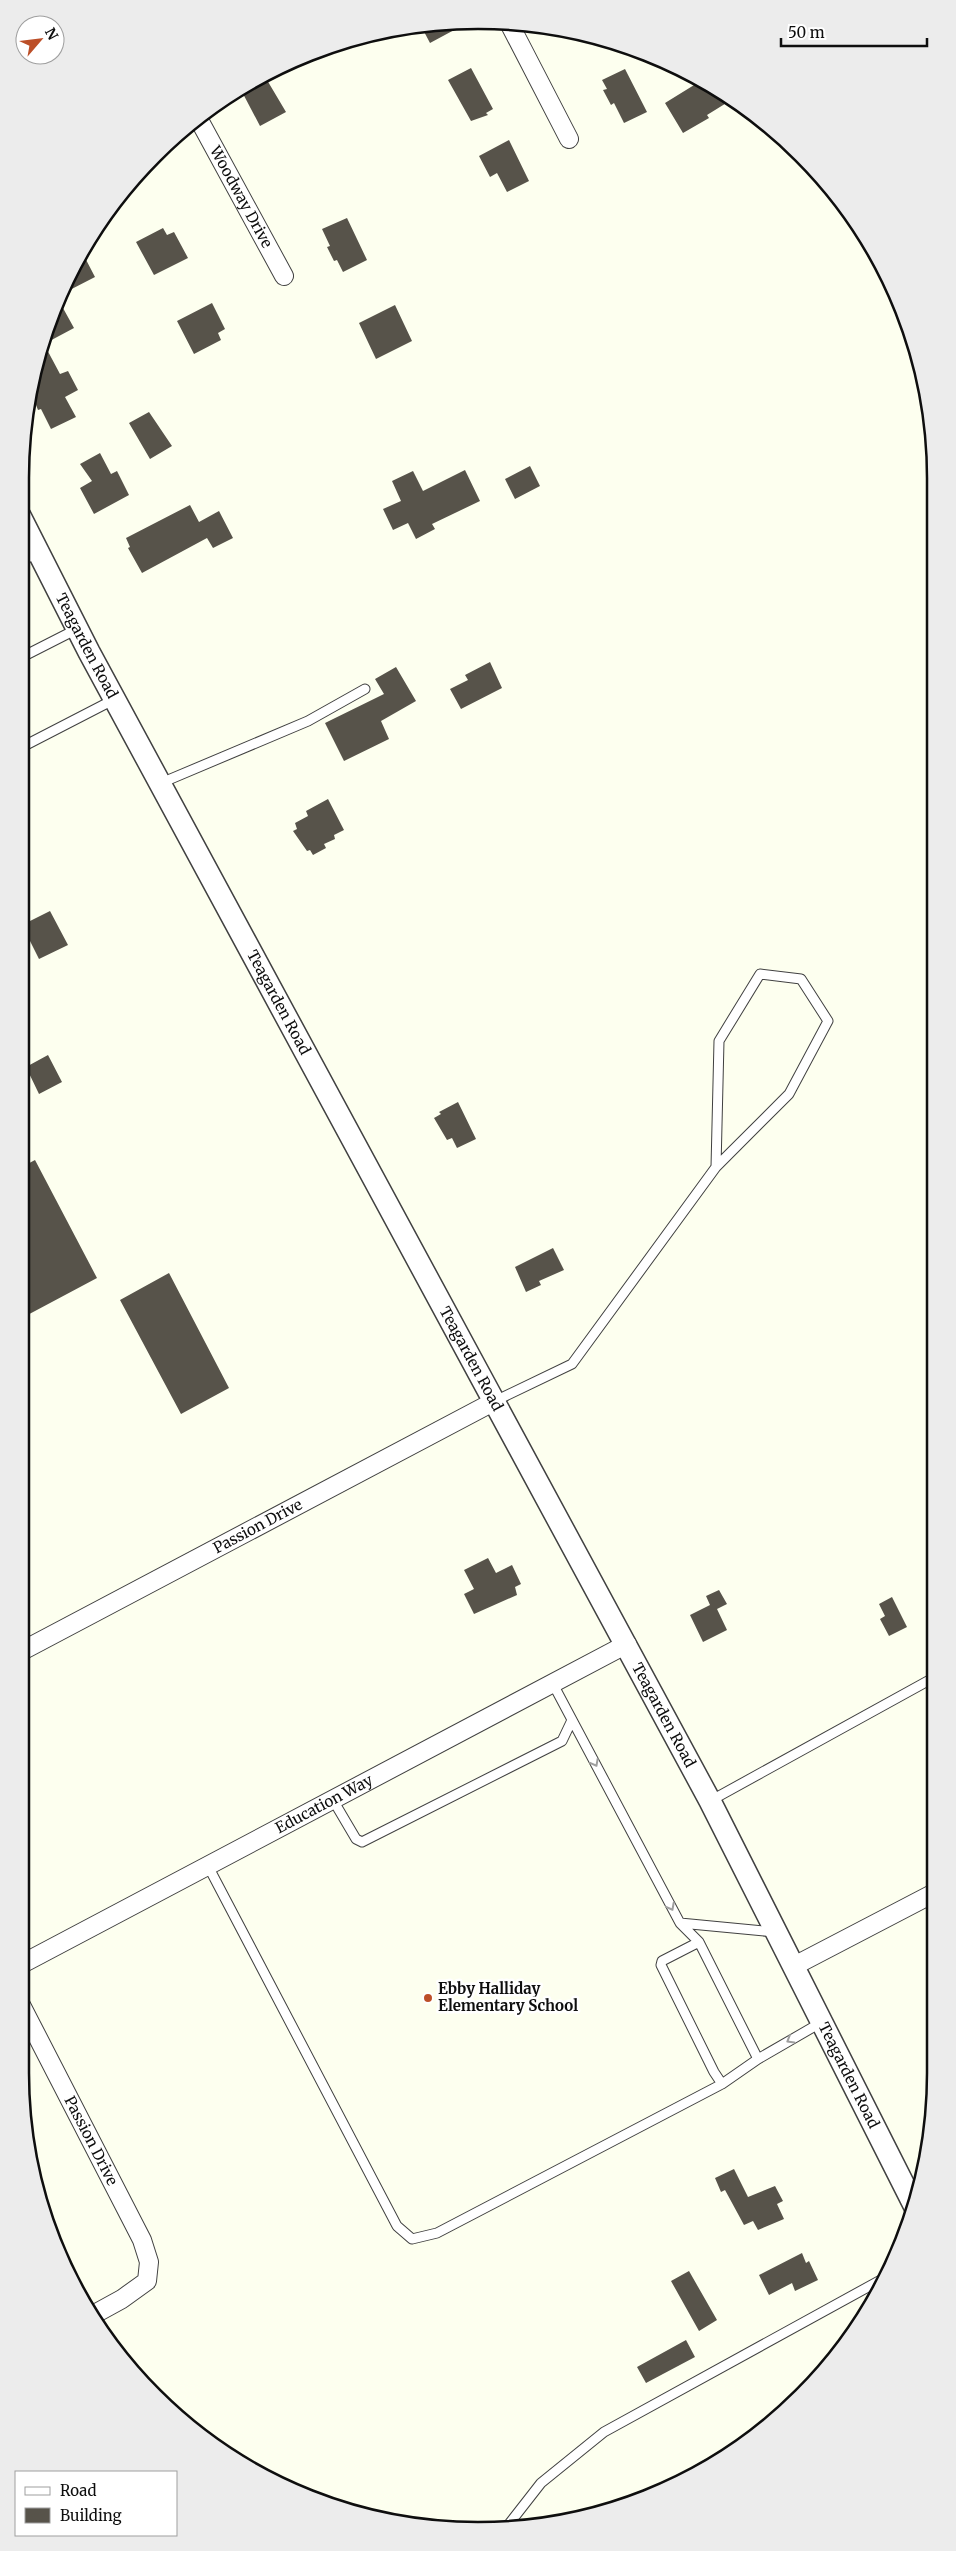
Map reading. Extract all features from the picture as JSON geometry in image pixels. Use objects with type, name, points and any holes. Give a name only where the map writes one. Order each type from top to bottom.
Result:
[{"type":"street","points":[[513,31],[569,139]]},
{"type":"street","name":"Woodway Drive","points":[[202,125],[284,276]]},
{"type":"street","name":"Teagarden Road","points":[[29,533],[77,629],[627,1644],[710,1801],[910,2196]]},
{"type":"street","name":"Passion Drive","points":[[29,1647],[495,1401]]},
{"type":"street","name":"Education Way","points":[[29,1960],[627,1644]]},
{"type":"street","points":[[794,1966],[927,1897]]},
{"type":"street","name":"Passion Drive","points":[[29,2020],[142,2240],[149,2262],[146,2281],[122,2300],[98,2313]]},
{"type":"lane","points":[[29,557],[39,552]]},
{"type":"lane","points":[[29,653],[77,629]]},
{"type":"lane","points":[[161,783],[308,721],[365,689]]},
{"type":"lane","points":[[29,743],[115,699]]},
{"type":"lane","points":[[495,1401],[572,1364],[716,1167],[790,1094],[828,1021],[801,979],[760,974],[719,1041],[716,1167]]},
{"type":"lane","points":[[710,1801],[927,1681]]},
{"type":"lane","points":[[553,1684],[680,1923],[699,1942],[758,2059]]},
{"type":"lane","points":[[333,1800],[356,1838],[362,1842],[562,1741],[572,1720]]},
{"type":"lane","points":[[208,1866],[397,2226],[412,2239],[437,2233],[722,2084],[758,2059],[822,2021]]},
{"type":"lane","points":[[680,1923],[776,1932]]},
{"type":"lane","points":[[699,1942],[662,1962],[661,1965],[714,2072],[722,2084]]},
{"type":"lane","points":[[512,2521],[541,2483],[604,2432],[875,2283]]},
{"type":"building","points":[[454,30],[430,43],[424,32]]},
{"type":"building","points":[[471,68],[493,109],[486,113],[488,115],[471,121],[448,80]]},
{"type":"building","points":[[625,69],[647,112],[624,123],[614,103],[611,105],[603,90],[607,89],[602,80]]},
{"type":"building","points":[[268,81],[286,112],[260,126],[244,95]]},
{"type":"building","points":[[695,85],[726,103],[707,115],[709,118],[683,133],[665,103]]},
{"type":"building","points":[[509,140],[529,181],[507,192],[497,173],[490,177],[479,156]]},
{"type":"building","points":[[347,218],[367,260],[343,272],[337,260],[334,261],[327,247],[330,246],[322,229]]},
{"type":"building","points":[[163,228],[167,235],[174,232],[188,258],[154,275],[136,242]]},
{"type":"building","points":[[86,259],[95,277],[70,290]]},
{"type":"building","points":[[212,303],[225,329],[218,333],[221,340],[194,354],[177,321]]},
{"type":"building","points":[[395,305],[412,341],[376,359],[359,323]]},
{"type":"building","points":[[63,307],[74,328],[51,340]]},
{"type":"building","points":[[48,351],[60,374],[68,371],[78,390],[65,397],[76,417],[51,429],[41,409],[38,410],[35,403],[37,390]]},
{"type":"building","points":[[149,412],[172,446],[150,459],[129,423]]},
{"type":"building","points":[[100,453],[111,474],[117,471],[129,495],[94,514],[80,488],[92,481],[80,464]]},
{"type":"building","points":[[530,466],[540,486],[515,499],[505,479]]},
{"type":"building","points":[[465,470],[480,501],[432,524],[435,529],[416,539],[408,523],[393,530],[383,509],[401,501],[392,481],[413,471],[423,491]]},
{"type":"building","points":[[190,505],[199,522],[219,511],[233,538],[213,548],[207,538],[142,573],[128,548],[130,547],[126,538]]},
{"type":"building","points":[[490,662],[502,688],[461,709],[450,689],[468,680],[465,675]]},
{"type":"building","points":[[396,667],[416,701],[381,721],[389,739],[344,761],[325,723],[384,694],[375,679]]},
{"type":"building","points":[[328,799],[344,830],[334,835],[335,839],[324,844],[326,848],[313,855],[310,850],[307,851],[293,831],[297,829],[295,823],[308,816],[306,811]]},
{"type":"building","points":[[50,911],[68,945],[39,959],[29,939],[29,922]]},
{"type":"building","points":[[48,1055],[62,1082],[39,1094],[29,1073],[29,1065]]},
{"type":"building","points":[[458,1102],[476,1139],[457,1148],[452,1138],[447,1140],[434,1118],[441,1114],[439,1112]]},
{"type":"building","points":[[35,1160],[97,1278],[29,1314],[29,1163]]},
{"type":"building","points":[[553,1248],[564,1270],[539,1281],[541,1285],[526,1292],[515,1267]]},
{"type":"building","points":[[169,1273],[229,1388],[181,1414],[120,1300]]},
{"type":"building","points":[[488,1558],[496,1573],[512,1565],[521,1584],[515,1587],[517,1595],[474,1614],[464,1594],[474,1589],[464,1570]]},
{"type":"building","points":[[719,1590],[727,1604],[717,1609],[727,1630],[703,1642],[690,1615],[710,1605],[706,1596]]},
{"type":"building","points":[[892,1597],[907,1627],[889,1636],[880,1619],[885,1616],[879,1604]]},
{"type":"building","points":[[734,2169],[748,2197],[775,2186],[783,2201],[777,2204],[784,2219],[758,2230],[753,2221],[744,2225],[725,2190],[721,2192],[715,2178]]},
{"type":"building","points":[[802,2253],[806,2263],[809,2261],[818,2280],[795,2291],[792,2283],[769,2295],[759,2275]]},
{"type":"building","points":[[689,2271],[717,2320],[699,2331],[671,2281]]},
{"type":"building","points":[[686,2340],[695,2357],[646,2383],[637,2367]]},
{"type":"place","name":"Ebby Halliday Elementary School","points":[[428,1998]]}]
